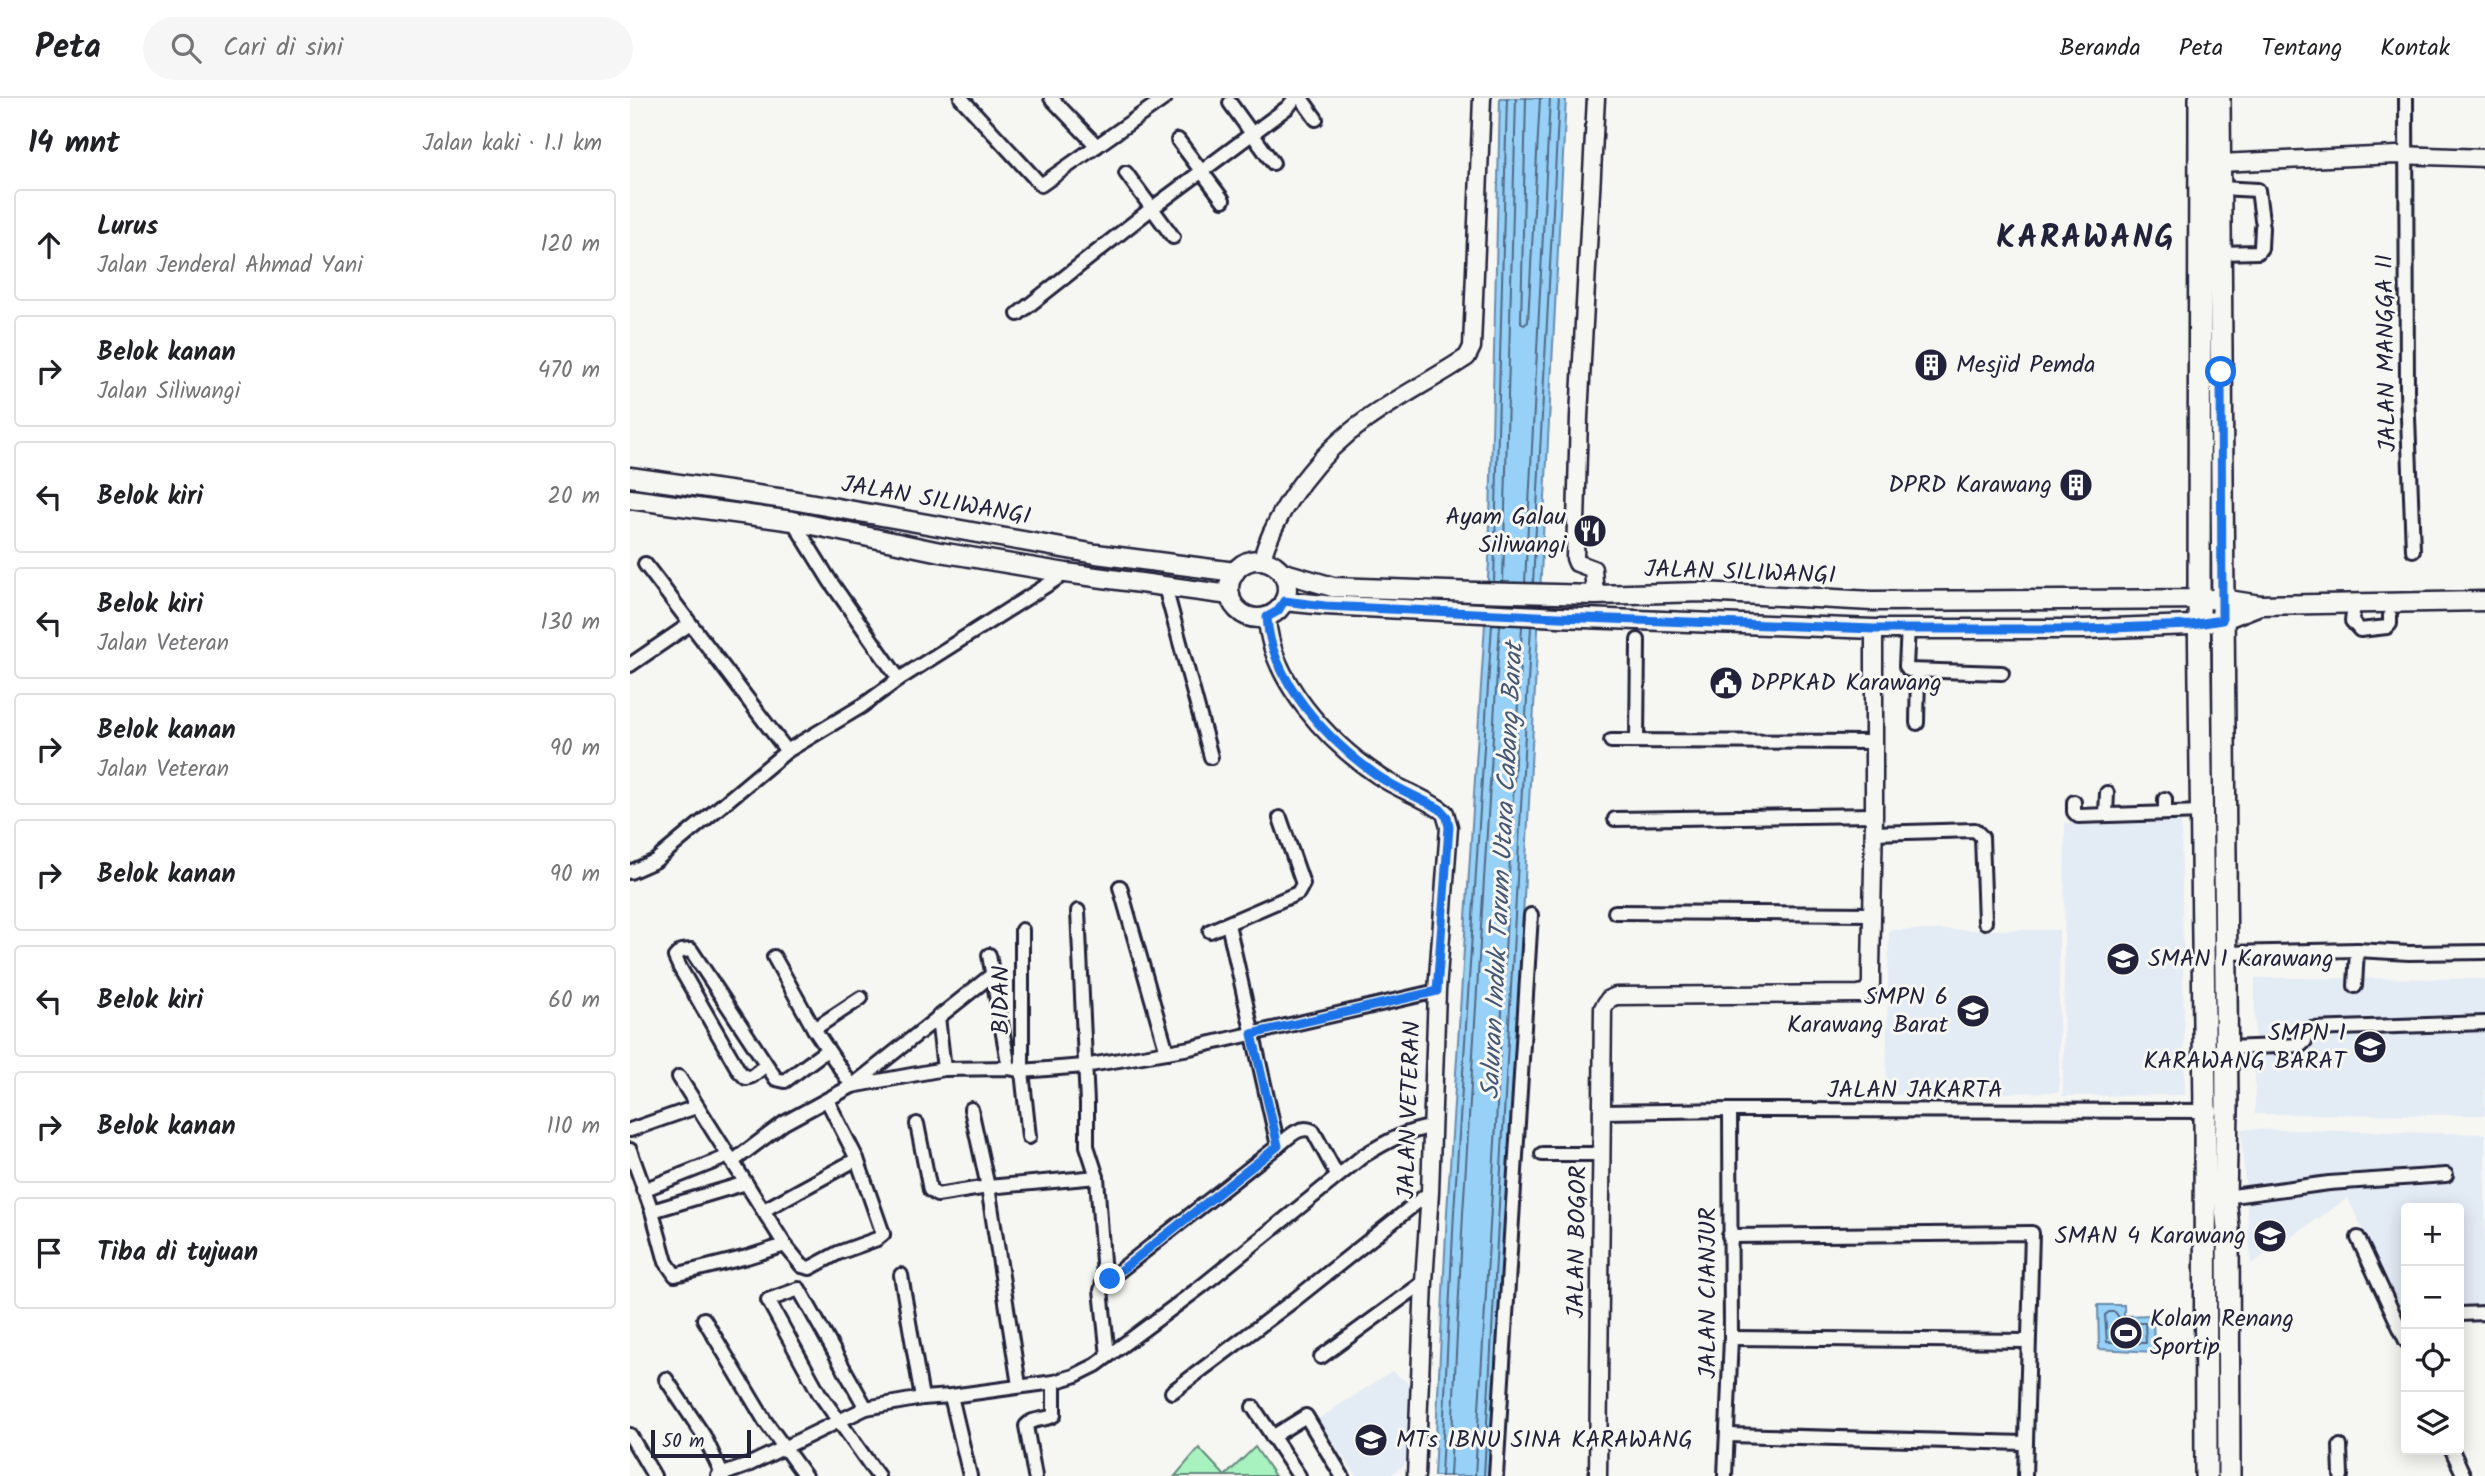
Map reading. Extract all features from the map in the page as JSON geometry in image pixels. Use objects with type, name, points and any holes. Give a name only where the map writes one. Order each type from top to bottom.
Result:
[{"type":"main road","points":[[2200,98],[2219,253],[2210,299],[2222,461],[2203,812],[2206,1476]]},
{"type":"main road","points":[[2219,98],[2219,163],[2213,202],[2199,599],[2215,614],[2226,953],[2225,1197],[2228,1228],[2229,1476]]},
{"type":"main road","name":"JALAN SILIWANGI","points":[[630,477],[792,500],[1096,554],[1234,572]]},
{"type":"main road","name":"JALAN SILIWANGI","points":[[630,499],[793,521],[940,552],[1066,573],[1230,595]]},
{"type":"main road","points":[[1261,561],[1272,564],[1281,572],[1287,589],[1278,611],[1267,617],[1255,618],[1235,607],[1230,595],[1230,583],[1234,572],[1249,562],[1261,561]]},
{"type":"main road","name":"JALAN SILIWANGI","points":[[1281,572],[1333,587],[1476,592],[1595,595],[1702,592],[1872,601],[2199,599]]},
{"type":"main road","points":[[1701,622],[1702,592]]},
{"type":"main road","name":"JALAN SILIWANGI","points":[[1284,601],[1325,606],[1874,629],[2085,629],[2215,614],[2260,605],[2354,604]]},
{"type":"main road","points":[[2028,601],[2031,628]]},
{"type":"main road","points":[[2354,604],[2485,601]]},
{"type":"street","points":[[961,98],[1041,185],[1165,98]]},
{"type":"street","points":[[1051,98],[1097,146]]},
{"type":"street","points":[[1018,314],[1151,209],[1253,134],[1295,98]]},
{"type":"street","points":[[1301,98],[1316,119]]},
{"type":"street","points":[[1261,561],[1274,527],[1292,496],[1334,447],[1365,420],[1467,356],[1472,347],[1482,98]]},
{"type":"street","points":[[1595,595],[1593,569],[1577,563],[1575,558],[1579,416],[1596,98]]},
{"type":"street","name":"JALAN MANGGA II","points":[[2406,98],[2407,391],[2413,550]]},
{"type":"street","points":[[1230,103],[1273,163]]},
{"type":"street","points":[[1178,140],[1223,200]]},
{"type":"street","points":[[2219,163],[2405,155],[2485,158]]},
{"type":"street","points":[[1126,173],[1173,237]]},
{"type":"street","points":[[2213,202],[2258,190],[2262,223],[2261,248],[2258,252],[2219,253]]},
{"type":"street","points":[[793,521],[830,581],[898,679]]},
{"type":"street","points":[[645,564],[787,751]]},
{"type":"street","points":[[630,872],[655,861],[787,751],[862,706],[898,679],[1066,573]]},
{"type":"street","points":[[1165,587],[1211,757]]},
{"type":"street","points":[[2354,604],[2352,621],[2360,630],[2387,627],[2390,624],[2390,616]]},
{"type":"street","name":"JALAN VETERAN","points":[[1267,617],[1272,646],[1292,690],[1315,719],[1342,747],[1379,776],[1440,809],[1447,817],[1449,827],[1437,991],[1416,1476]]},
{"type":"street","points":[[630,665],[690,624]]},
{"type":"street","points":[[1908,627],[1906,666],[1909,670],[2002,673]]},
{"type":"street","points":[[1615,912],[1872,915],[1874,629]]},
{"type":"street","points":[[1637,741],[1638,640]]},
{"type":"street","points":[[1917,723],[1918,671]]},
{"type":"street","points":[[1611,741],[1874,742]]},
{"type":"street","points":[[2106,814],[2107,793]]},
{"type":"street","points":[[2165,799],[2165,814]]},
{"type":"street","points":[[2074,802],[2074,812],[2078,816],[2203,812]]},
{"type":"street","points":[[1615,819],[1874,815]]},
{"type":"street","points":[[1210,931],[1298,893],[1303,884],[1280,818]]},
{"type":"street","points":[[1874,833],[1975,830],[1980,833],[1985,922]]},
{"type":"street","points":[[1120,887],[1167,1052]]},
{"type":"street","points":[[1078,911],[1087,1146],[1097,1177],[1104,1276],[1101,1290],[1108,1356]]},
{"type":"street","points":[[1496,1476],[1531,915]]},
{"type":"street","name":"JALAN BOGOR","points":[[1598,1476],[1603,1008],[1609,999],[1616,996],[1867,992],[1871,984],[1872,915]]},
{"type":"street","points":[[1228,924],[1278,1146]]},
{"type":"street","name":"BIDAN","points":[[1015,1069],[1022,930]]},
{"type":"street","points":[[766,1065],[749,1077],[739,1072],[680,968],[675,957],[681,951],[691,950],[776,1079],[785,1081],[827,1050]]},
{"type":"street","points":[[2355,986],[2357,950]]},
{"type":"street","points":[[2226,953],[2357,950],[2409,954],[2485,952]]},
{"type":"street","points":[[989,955],[1029,1137]]},
{"type":"street","points":[[774,957],[814,1029],[852,1086]]},
{"type":"street","points":[[643,1190],[731,1159],[784,1123],[852,1086],[993,974]]},
{"type":"street","points":[[852,1086],[944,1069],[1084,1066],[1252,1034],[1437,991]]},
{"type":"street","points":[[814,1029],[861,999]]},
{"type":"street","points":[[938,1017],[944,1069]]},
{"type":"street","points":[[2227,1048],[2301,1045],[2305,1041],[2307,1031],[2311,1029],[2485,1023]]},
{"type":"street","points":[[679,1077],[785,1245],[802,1266],[810,1268],[883,1234],[857,1159],[828,1100]]},
{"type":"street","points":[[630,1130],[696,1107]]},
{"type":"street","points":[[971,1109],[988,1187],[1019,1385]]},
{"type":"street","name":"JALAN CIANJUR","points":[[1725,1476],[1731,1338],[1730,1110]]},
{"type":"street","name":"JALAN JAKARTA","points":[[1602,1112],[2227,1110]]},
{"type":"street","points":[[917,1124],[933,1194],[1097,1177]]},
{"type":"street","points":[[666,1379],[704,1436],[721,1475],[746,1466],[866,1408],[922,1398],[1054,1382],[1074,1376],[1096,1365],[1202,1286],[1337,1175],[1391,1138],[1432,1127]]},
{"type":"street","points":[[1101,1290],[1110,1279],[1301,1129],[1308,1128],[1312,1131],[1337,1175]]},
{"type":"street","points":[[630,1150],[652,1211],[666,1262],[675,1275],[785,1245]]},
{"type":"street","points":[[1542,1154],[1602,1154]]},
{"type":"street","points":[[764,1210],[857,1159]]},
{"type":"street","points":[[2225,1197],[2329,1182],[2446,1175]]},
{"type":"street","points":[[652,1211],[746,1183]]},
{"type":"street","points":[[1172,1392],[1293,1301],[1430,1192]]},
{"type":"street","points":[[1729,1236],[2032,1233],[2025,1476]]},
{"type":"street","points":[[2358,1238],[2401,1315]]},
{"type":"street","points":[[901,1275],[922,1398]]},
{"type":"street","points":[[1321,1357],[1424,1282]]},
{"type":"street","points":[[866,1408],[799,1289],[768,1300],[811,1379],[878,1476]]},
{"type":"street","points":[[2464,1314],[2485,1313]]},
{"type":"street","points":[[704,1319],[782,1447],[805,1476]]},
{"type":"street","points":[[1731,1338],[2028,1341]]},
{"type":"street","points":[[1034,1476],[1026,1426],[1031,1421],[1054,1415],[1054,1382]]},
{"type":"street","points":[[951,1396],[970,1476]]},
{"type":"street","points":[[1253,1407],[1299,1476]]},
{"type":"street","points":[[1272,1437],[1306,1416],[1342,1476]]},
{"type":"street","points":[[630,1435],[653,1476]]},
{"type":"street","points":[[1728,1435],[2026,1443]]},
{"type":"street","points":[[2340,1446],[2341,1476]]},
{"type":"street","points":[[2454,1455],[2464,1476]]},
{"type":"shaded area","name":"SMAN 1 Karawang","points":[[2181,821],[2185,1095],[2063,1096],[2065,823]]},
{"type":"shaded area","name":"SMPN 6 Karawang Barat","points":[[1889,930],[2059,930],[2059,1092],[1886,1095]]},
{"type":"shaded area","name":"SMPN 1 KARAWANG BARAT","points":[[2255,978],[2485,979],[2485,1115],[2255,1114]]},
{"type":"shaded area","name":"SMAN 4 Karawang","points":[[2241,1129],[2485,1134],[2485,1307],[2464,1308],[2464,1203],[2401,1203],[2401,1310],[2348,1198],[2251,1264]]},
{"type":"shaded area","name":"MTs IBNU SINA KARAWANG","points":[[1392,1371],[1414,1388],[1410,1461],[1389,1476],[1357,1476],[1317,1420]]},
{"type":"green space","points":[[1255,1447],[1275,1476],[1225,1476]]},
{"type":"green space","points":[[1199,1448],[1225,1476],[1175,1476]]},
{"type":"water","name":"Saluran Induk Tarum Utara Cabang Barat","points":[[1500,98],[1566,98],[1512,1126],[1490,1476],[1434,1476],[1447,1212],[1489,562]]},
{"type":"water","name":"Kolam Renang Sportip","points":[[2098,1305],[2124,1305],[2124,1316],[2153,1315],[2154,1352],[2099,1349]]},
{"type":"place","name":"Mesjid Pemda","points":[[1931,365]]},
{"type":"place","name":"DPRD Karawang","points":[[2076,485]]},
{"type":"place","name":"Ayam Galau Siliwangi","points":[[1590,531]]},
{"type":"place","name":"DPPKAD Karawang","points":[[1726,683]]},
{"type":"place","name":"SMAN 1 Karawang","points":[[2123,959]]},
{"type":"place","name":"SMPN 6 Karawang Barat","points":[[1973,1011]]},
{"type":"place","name":"SMPN 1 KARAWANG BARAT","points":[[2370,1047]]},
{"type":"place","name":"SMAN 4 Karawang","points":[[2270,1236]]},
{"type":"place","name":"Kolam Renang Sportip","points":[[2126,1333]]},
{"type":"place","name":"MTs IBNU SINA KARAWANG","points":[[1371,1440]]},
{"type":"district","name":"KARAWANG","points":[[2086,238]]},
{"type":"route","points":[[1110,1279],[1278,1146],[1252,1034],[1437,991],[1447,883],[1447,817],[1440,809],[1379,776],[1342,747],[1292,690],[1268,632],[1267,617],[1278,611],[1284,601],[1325,606],[1680,623],[1874,629],[2085,629],[2191,625],[2222,620],[2221,372]]}]
